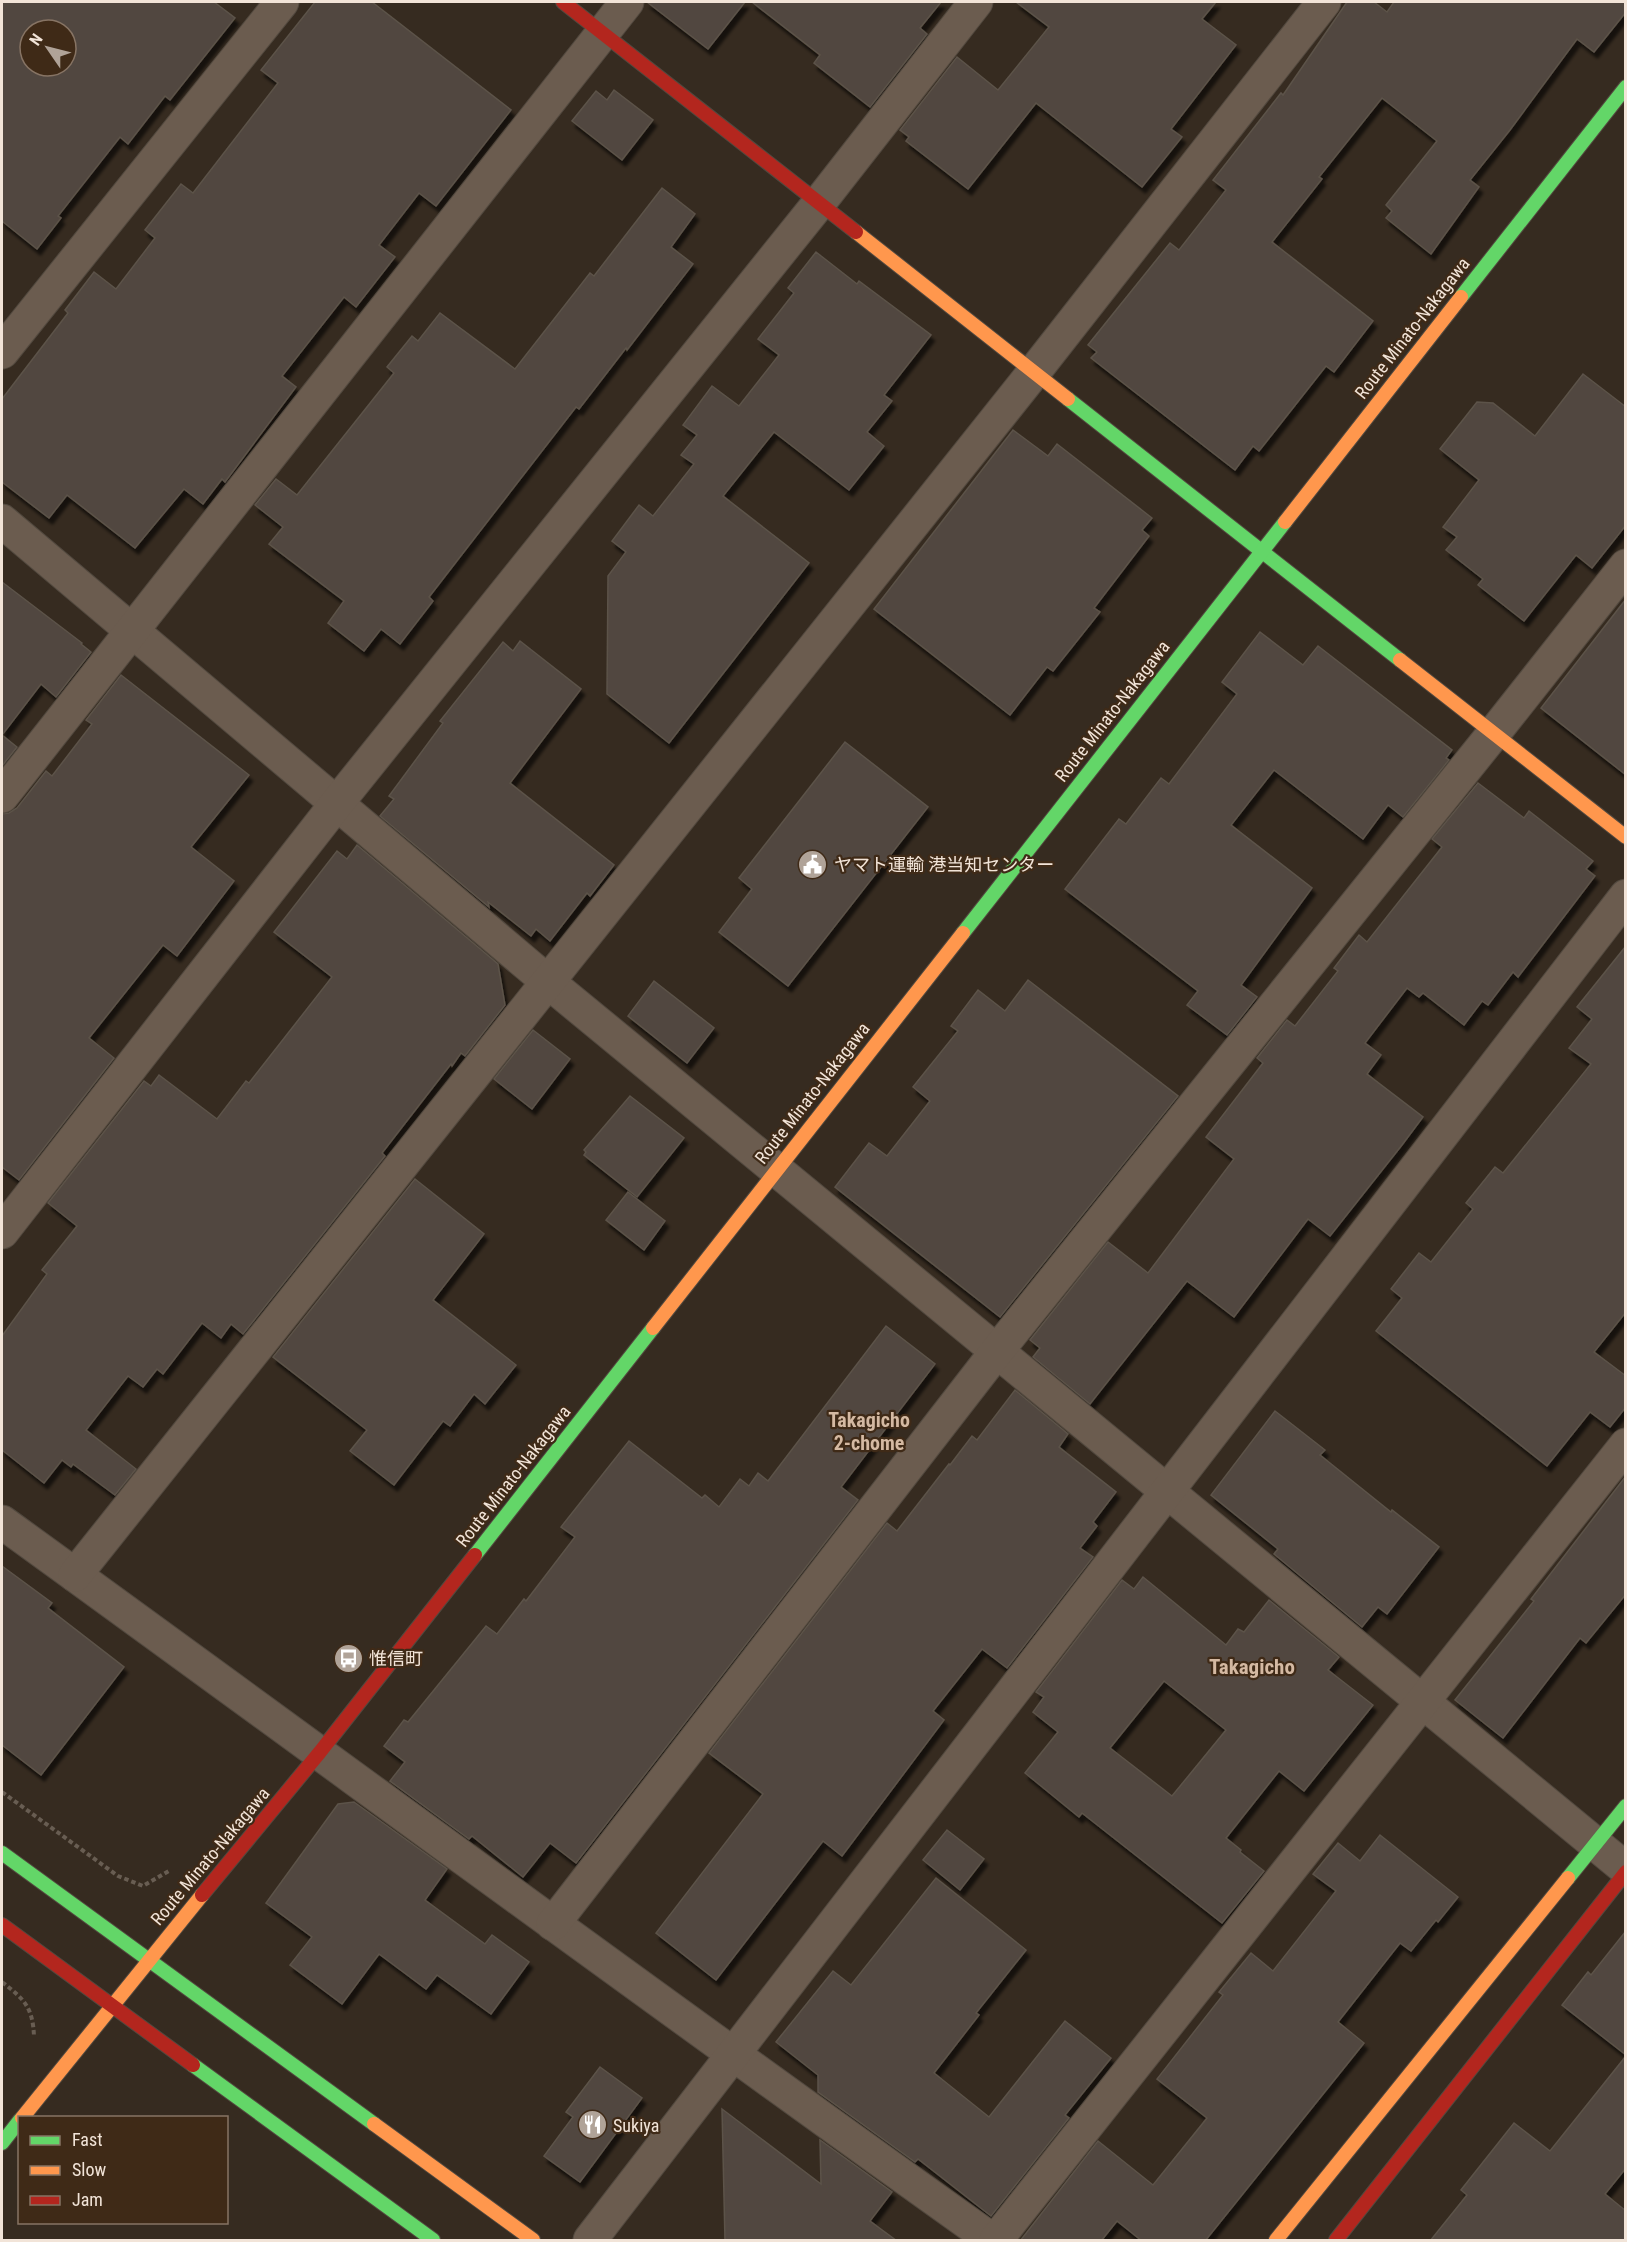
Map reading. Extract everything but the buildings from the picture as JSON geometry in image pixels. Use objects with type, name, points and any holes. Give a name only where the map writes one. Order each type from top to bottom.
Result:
[{"type":"street","points":[[2,352],[282,2]]},
{"type":"street","points":[[563,2],[1626,837]]},
{"type":"street","points":[[2,796],[627,2]]},
{"type":"street","points":[[2,1232],[337,803],[819,203],[976,2]]},
{"type":"street","points":[[75,1575],[1034,372],[1324,2]]},
{"type":"street","name":"Route Minato-Nakagawa","points":[[23,2116],[147,1960],[320,1752],[775,1169],[1626,87]]},
{"type":"street","points":[[2,521],[547,981],[1626,1870],[1336,2241]]},
{"type":"street","points":[[553,1924],[997,1351],[1626,566]]},
{"type":"street","points":[[590,2241],[1626,896]]},
{"type":"street","points":[[2,1522],[320,1752],[733,2056],[994,2241],[1626,1445]]},
{"type":"street","points":[[1276,2241],[1626,1806]]},
{"type":"street","points":[[2,1852],[533,2241]]},
{"type":"street","points":[[2,1924],[433,2241]]},
{"type":"street","name":"Route Minato-Nakagawa","points":[[2,2143],[18,2123]]},
{"type":"path","points":[[2,1792],[118,1876],[143,1886],[174,1868]]},
{"type":"path","points":[[2,1982],[22,1997],[32,2018],[34,2036],[32,2044]]},
{"type":"traffic: fast","points":[[1461,297],[1626,87]]},
{"type":"traffic: fast","points":[[1068,399],[1400,660]]},
{"type":"traffic: fast","points":[[963,933],[1285,522]]},
{"type":"traffic: fast","points":[[475,1555],[653,1328]]},
{"type":"traffic: fast","points":[[1568,1878],[1626,1806]]},
{"type":"traffic: fast","points":[[2,1853],[374,2124]]},
{"type":"traffic: fast","points":[[193,2065],[433,2240]]},
{"type":"traffic: fast","points":[[2,2143],[18,2123]]},
{"type":"traffic: slow","points":[[856,232],[1068,399]]},
{"type":"traffic: slow","points":[[1285,522],[1461,297]]},
{"type":"traffic: slow","points":[[1400,660],[1626,837]]},
{"type":"traffic: slow","points":[[653,1328],[963,933]]},
{"type":"traffic: slow","points":[[1276,2240],[1568,1878]]},
{"type":"traffic: slow","points":[[24,2116],[202,1895]]},
{"type":"traffic: slow","points":[[374,2124],[533,2240]]},
{"type":"traffic: jam","points":[[563,2],[856,232]]},
{"type":"traffic: jam","points":[[202,1895],[320,1752],[475,1555]]},
{"type":"traffic: jam","points":[[1336,2240],[1626,1872]]},
{"type":"traffic: jam","points":[[2,1925],[193,2065]]},
{"type":"place","name":"ヤマト運輸 港当知センター","points":[[813,864]]},
{"type":"place","name":"惟信町","points":[[348,1658]]},
{"type":"place","name":"Sukiya","points":[[592,2125]]},
{"type":"district","name":"Takagicho 2-chome","points":[[869,1432]]},
{"type":"district","name":"Takagicho","points":[[1252,1667]]}]
